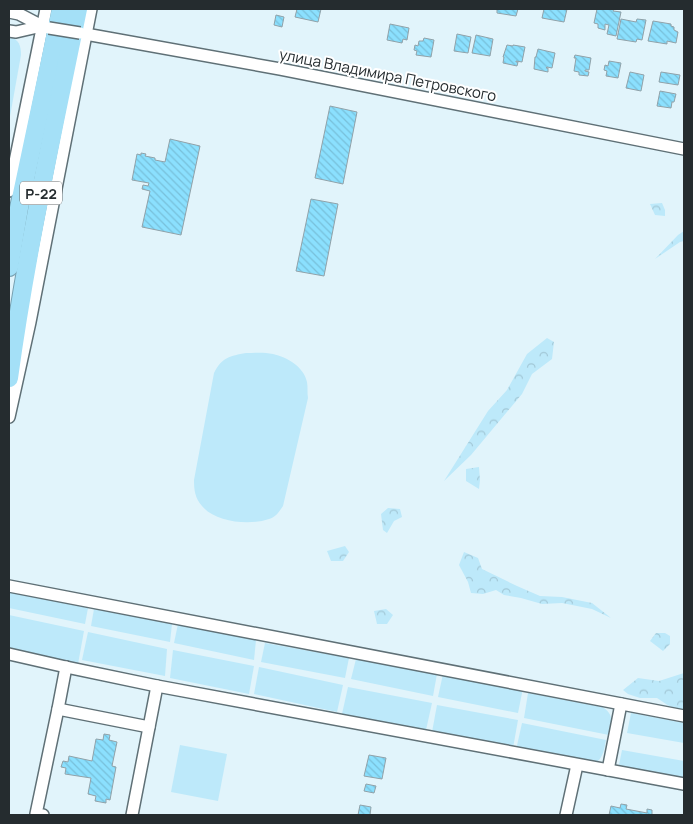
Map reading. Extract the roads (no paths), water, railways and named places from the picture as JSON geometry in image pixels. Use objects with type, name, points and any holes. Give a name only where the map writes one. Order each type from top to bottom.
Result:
[{"type":"highway","name":"Р-22","points":[[9,267],[19,208],[61,9]]},
{"type":"highway","name":"Р-22","points":[[9,378],[26,266],[78,9]]},
{"type":"street","points":[[9,191],[45,27],[46,9]]},
{"type":"street","name":"Р-22","points":[[9,417],[30,322],[83,33],[91,9]]},
{"type":"street","points":[[9,12],[19,14],[45,27]]},
{"type":"street","points":[[9,31],[16,32],[45,27]]},
{"type":"street","name":"улица Владимира Петровского","points":[[45,27],[280,69],[684,149]]},
{"type":"street","points":[[9,586],[684,716]]},
{"type":"street","points":[[9,654],[158,686],[684,784]]},
{"type":"street","points":[[43,815],[36,814],[66,667]]},
{"type":"street","points":[[132,815],[158,686]]},
{"type":"street","points":[[608,770],[621,704]]},
{"type":"street","points":[[58,709],[149,727]]},
{"type":"street","points":[[566,815],[577,764]]}]
